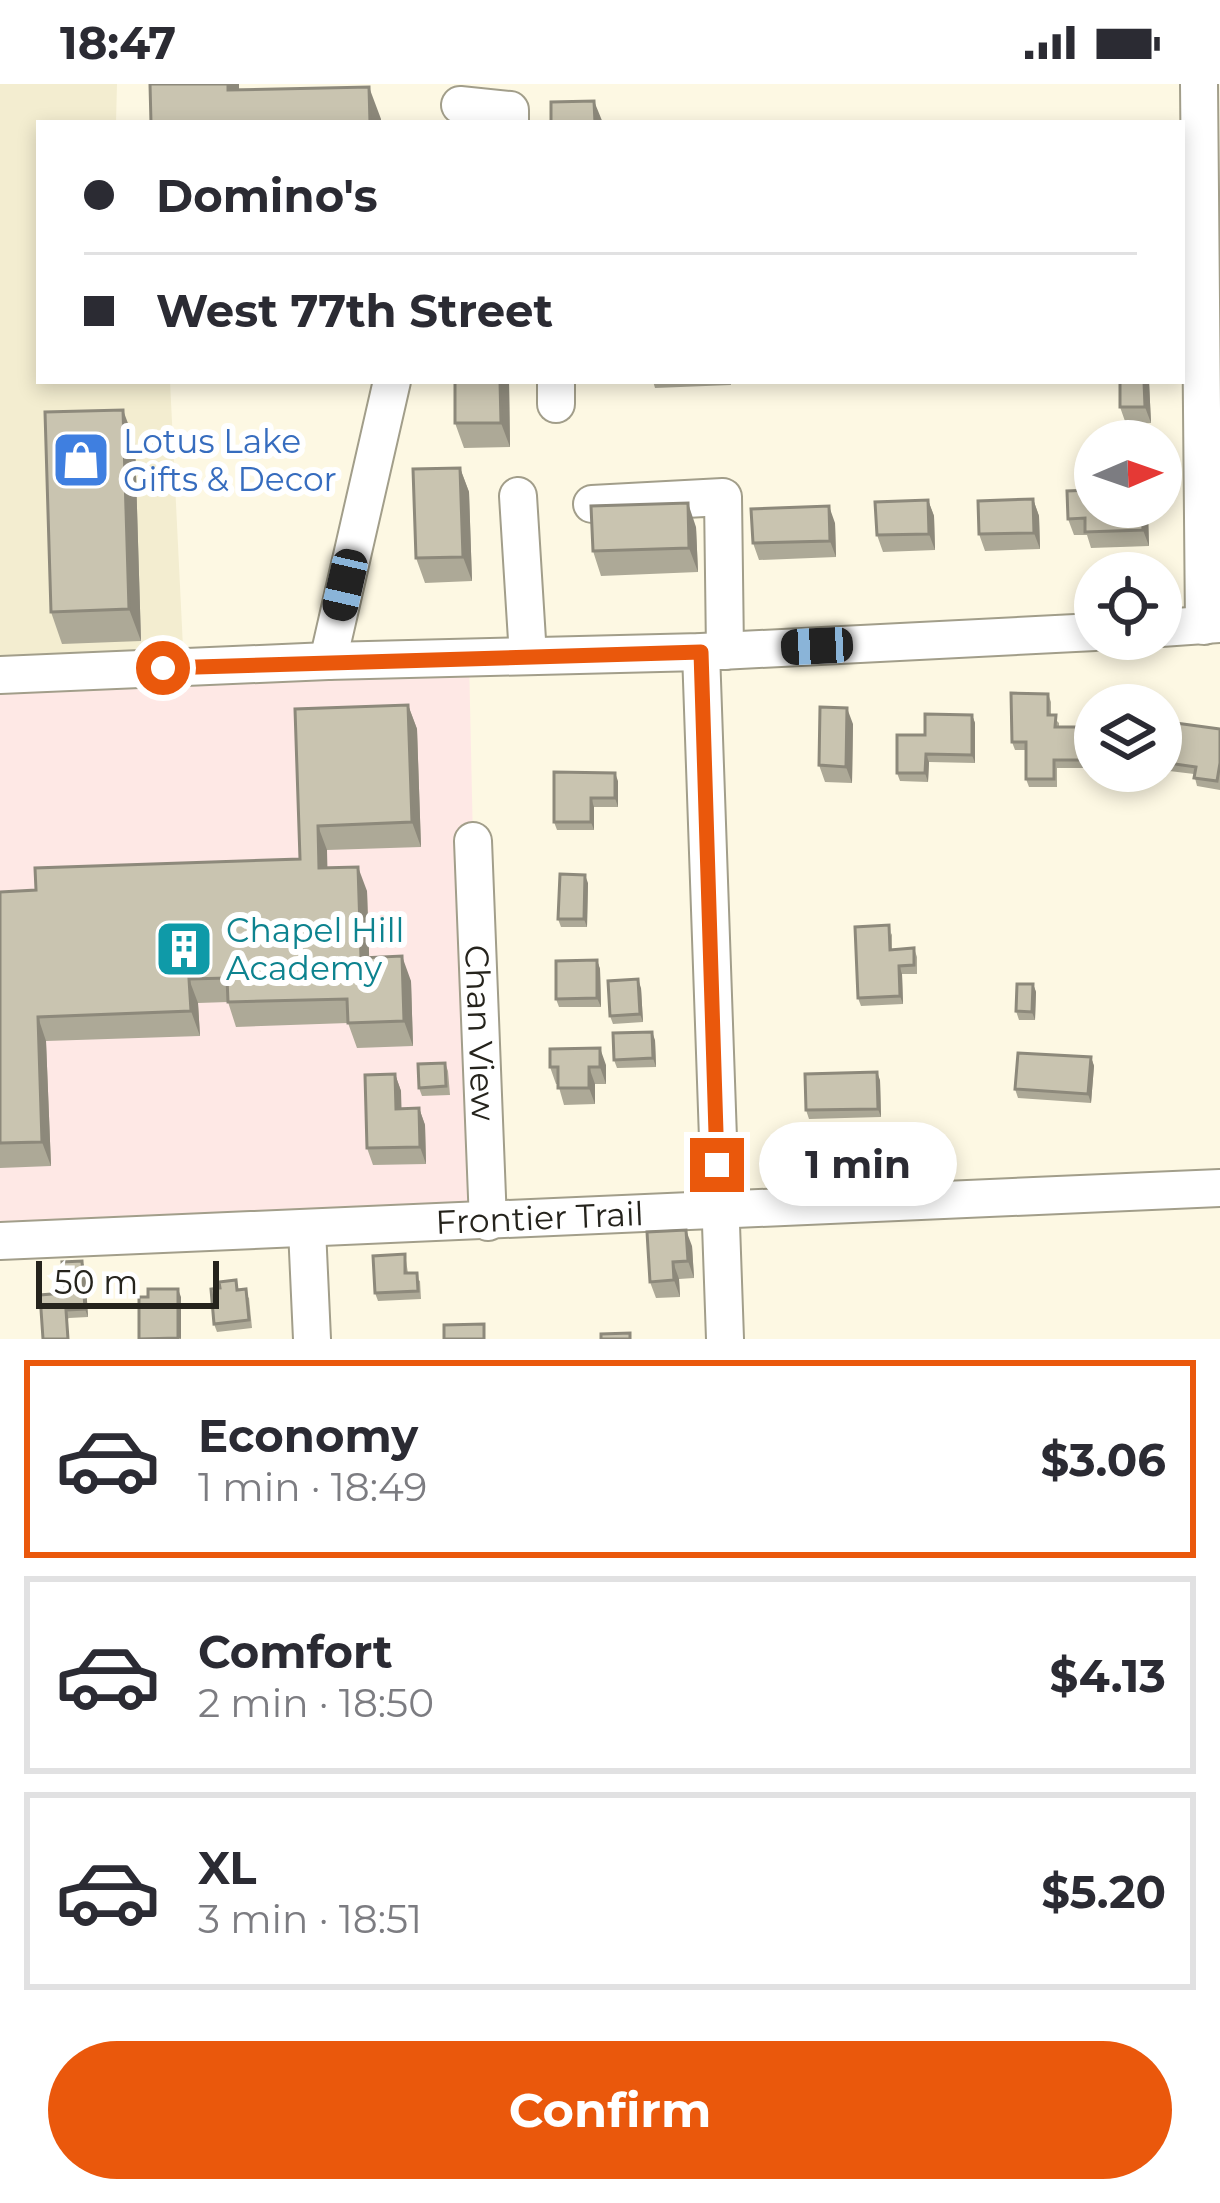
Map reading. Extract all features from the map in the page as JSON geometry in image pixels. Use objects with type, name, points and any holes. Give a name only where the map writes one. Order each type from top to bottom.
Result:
[{"type":"street","points":[[1182,627],[1212,625],[1191,261],[1199,84]]},
{"type":"street","points":[[460,104],[510,110],[510,120]]},
{"type":"street","points":[[328,662],[391,384]]},
{"type":"street","points":[[518,496],[529,656]]},
{"type":"street","points":[[592,504],[723,497],[713,651],[718,1211],[724,1339]]},
{"type":"street","points":[[0,675],[713,651],[1074,633]]},
{"type":"street","name":"Chan View","points":[[472,842],[488,1222]]},
{"type":"street","name":"Frontier Trail","points":[[0,1241],[1220,1188]]},
{"type":"street","points":[[308,1229],[312,1339]]},
{"type":"shaded area","points":[[0,84],[117,84],[116,120],[36,120],[36,384],[170,384],[184,668],[0,674]]},
{"type":"shaded area","points":[[469,658],[488,1222],[0,1241],[0,674]]},
{"type":"building","points":[[150,84],[228,84],[228,90],[369,87],[370,120],[151,120]]},
{"type":"building","points":[[594,101],[595,120],[551,120],[551,102]]},
{"type":"building","points":[[455,384],[500,384],[501,423],[455,423]]},
{"type":"building","points":[[1120,384],[1144,384],[1145,407],[1120,407]]},
{"type":"building","points":[[123,410],[129,609],[51,612],[45,412]]},
{"type":"building","points":[[460,468],[463,557],[416,558],[413,469]]},
{"type":"building","points":[[1067,491],[1074,491],[1074,519],[1068,519]]},
{"type":"building","points":[[1033,499],[1034,533],[979,534],[978,501]]},
{"type":"building","points":[[928,500],[929,534],[877,535],[875,502]]},
{"type":"building","points":[[688,503],[689,548],[593,551],[591,506]]},
{"type":"building","points":[[829,506],[830,541],[753,543],[751,509]]},
{"type":"building","points":[[1085,528],[1143,528],[1143,530],[1085,532]]},
{"type":"building","points":[[1011,693],[1048,694],[1048,715],[1056,715],[1055,727],[1074,727],[1074,760],[1054,760],[1054,779],[1026,779],[1026,742],[1012,742]]},
{"type":"building","name":"Chapel Hill Academy","points":[[408,705],[412,822],[318,826],[319,868],[358,867],[361,958],[402,956],[404,1021],[348,1023],[347,999],[228,1002],[227,978],[189,979],[191,1011],[38,1017],[42,1142],[0,1143],[0,892],[36,890],[35,868],[300,859],[295,709]]},
{"type":"building","points":[[820,707],[847,708],[846,767],[819,765]]},
{"type":"building","points":[[925,714],[972,715],[972,755],[926,754],[925,773],[897,773],[897,735],[925,735]]},
{"type":"building","points":[[1182,724],[1220,729],[1217,781],[1194,778],[1196,767],[1182,765]]},
{"type":"building","points":[[554,772],[615,773],[615,798],[591,798],[591,822],[554,822]]},
{"type":"building","points":[[560,874],[585,875],[584,919],[558,919]]},
{"type":"building","points":[[889,925],[890,950],[914,948],[914,965],[899,966],[900,996],[858,998],[855,927]]},
{"type":"building","points":[[597,960],[597,998],[556,999],[556,961]]},
{"type":"building","points":[[638,979],[640,1014],[610,1016],[608,981]]},
{"type":"building","points":[[1017,984],[1033,984],[1032,1012],[1016,1011]]},
{"type":"building","points":[[652,1032],[653,1058],[614,1060],[613,1033]]},
{"type":"building","points":[[600,1048],[600,1067],[589,1067],[589,1088],[558,1088],[558,1067],[550,1067],[550,1049]]},
{"type":"building","points":[[1018,1053],[1091,1057],[1088,1094],[1015,1089]]},
{"type":"building","points":[[445,1063],[446,1086],[419,1088],[418,1064]]},
{"type":"building","points":[[877,1072],[878,1109],[806,1110],[805,1074]]},
{"type":"building","points":[[395,1074],[396,1109],[419,1108],[420,1147],[367,1148],[365,1075]]},
{"type":"building","points":[[686,1230],[688,1261],[673,1262],[674,1280],[650,1282],[647,1232]]},
{"type":"building","points":[[405,1254],[405,1273],[417,1273],[418,1291],[375,1293],[373,1256]]},
{"type":"building","points":[[82,1261],[85,1309],[66,1310],[68,1339],[43,1339],[40,1295],[65,1293],[62,1262]]},
{"type":"building","points":[[236,1280],[237,1290],[246,1289],[249,1320],[214,1324],[211,1289],[220,1288],[219,1282]]},
{"type":"building","points":[[148,1289],[178,1289],[178,1338],[139,1339],[139,1297],[148,1297]]},
{"type":"building","points":[[484,1324],[484,1339],[444,1339],[444,1325]]},
{"type":"building","points":[[630,1333],[630,1339],[601,1339],[601,1334]]},
{"type":"place","name":"Lotus Lake Gifts & Decor","points":[[81,460]]},
{"type":"place","name":"Chapel Hill Academy","points":[[184,949]]},
{"type":"route","points":[[163,668],[701,652],[717,1165]]}]
